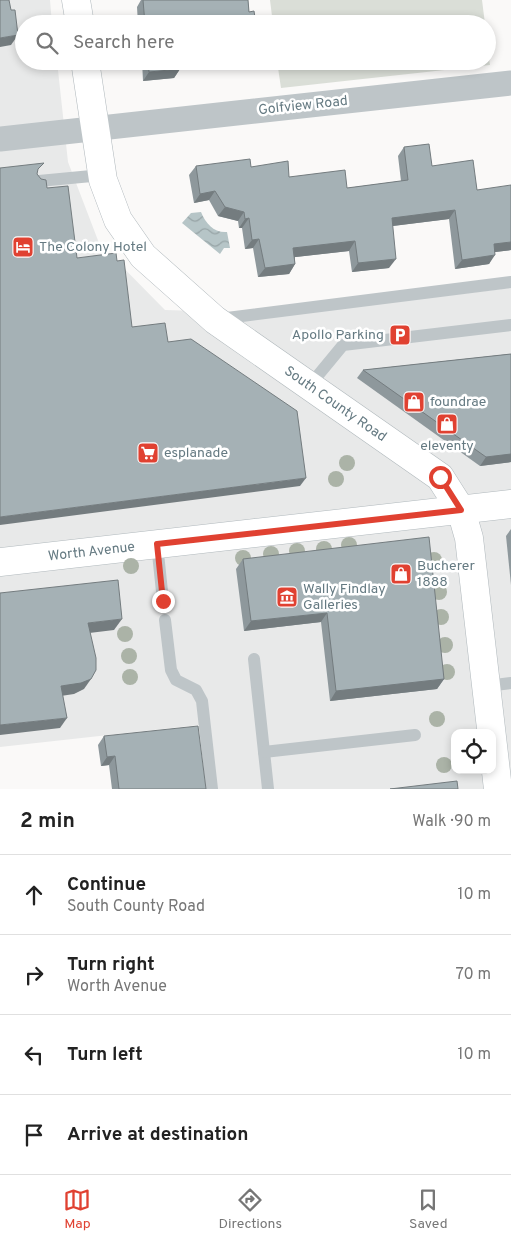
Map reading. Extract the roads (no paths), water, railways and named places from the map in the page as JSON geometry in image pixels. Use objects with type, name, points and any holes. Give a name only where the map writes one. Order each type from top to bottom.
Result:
[{"type":"main road","points":[[76,0],[78,15]]},
{"type":"main road","name":"South County Road","points":[[86,70],[102,175],[109,200],[118,220],[143,256],[214,320],[440,477],[461,510],[469,538],[499,684],[498,789]]},
{"type":"main road","name":"Worth Avenue","points":[[0,562],[511,504]]},
{"type":"street","name":"Golfview Road","points":[[0,139],[511,83]]},
{"type":"lane","points":[[39,181],[102,175]]},
{"type":"lane","points":[[214,320],[511,282]]},
{"type":"lane","points":[[310,386],[343,346],[511,325]]},
{"type":"lane","points":[[157,544],[163,601]]},
{"type":"lane","points":[[165,620],[171,670],[176,680],[196,690],[202,701],[212,789]]},
{"type":"lane","points":[[254,659],[268,789]]},
{"type":"lane","points":[[264,752],[415,735]]},
{"type":"water","points":[[201,212],[211,227],[218,231],[227,232],[230,248],[224,248],[220,254],[182,223],[191,213]]},
{"type":"place","name":"The Colony Hotel","points":[[23,247]]},
{"type":"place","name":"Apollo Parking","points":[[400,335]]},
{"type":"place","name":"foundrae","points":[[414,402]]},
{"type":"place","name":"eleventy","points":[[447,424]]},
{"type":"place","name":"esplanade","points":[[148,453]]},
{"type":"place","name":"Bucherer 1888","points":[[401,574]]},
{"type":"place","name":"Wally Findlay Galleries","points":[[287,597]]}]
